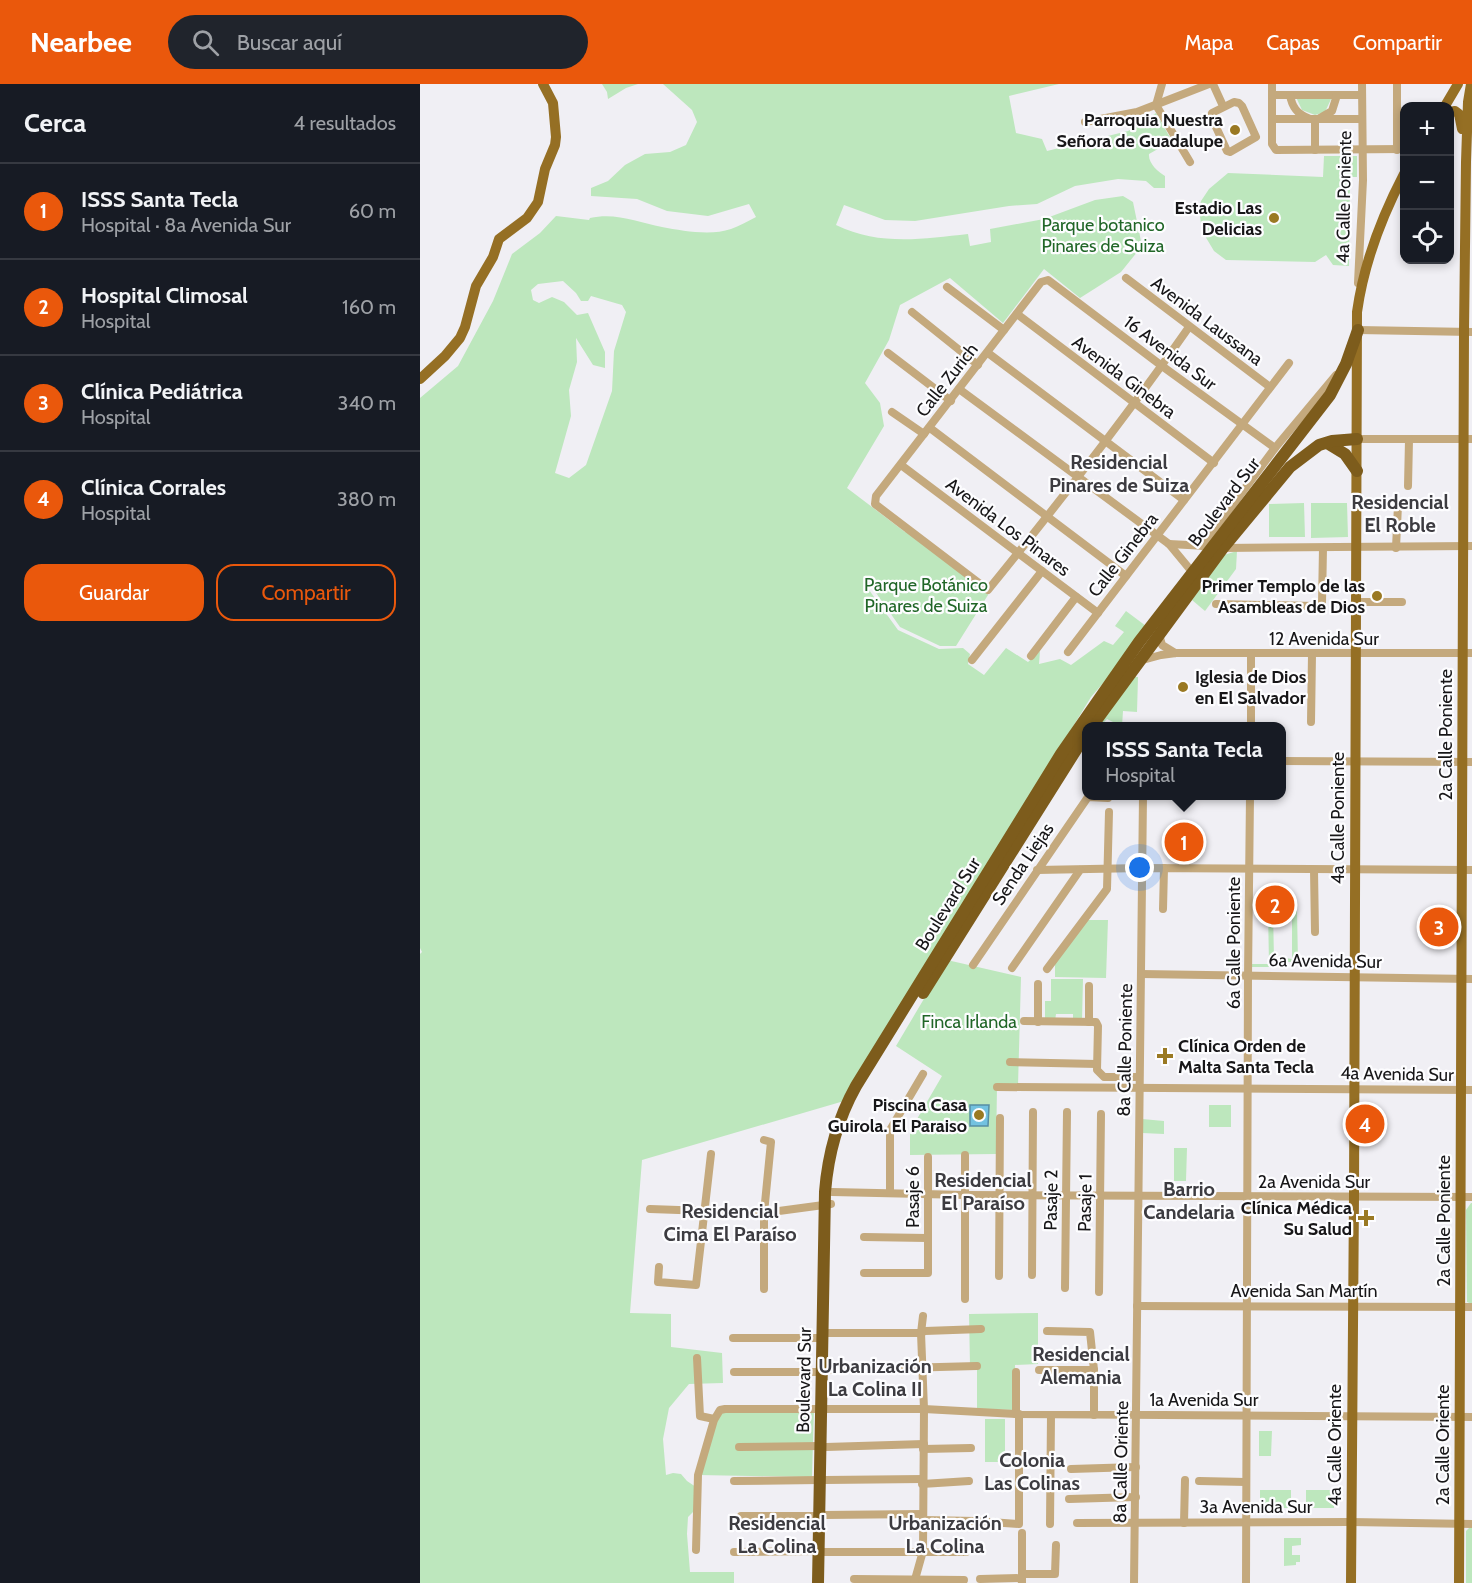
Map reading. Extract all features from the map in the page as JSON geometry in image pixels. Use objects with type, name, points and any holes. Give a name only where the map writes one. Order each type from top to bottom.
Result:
[{"type":"highway","name":"Boulevard Sur","points":[[1083,722],[1139,642],[1330,395],[1345,368],[1358,330]]},
{"type":"highway","name":"Boulevard Sur","points":[[1095,722],[1211,563],[1212,547],[1239,527],[1296,460],[1312,449],[1327,443],[1357,439]]},
{"type":"highway","points":[[1327,443],[1345,454],[1357,471]]},
{"type":"highway","points":[[1275,448],[1291,444]]},
{"type":"highway","name":"Boulevard Sur","points":[[818,1583],[825,1371],[828,1160],[834,1134],[856,1086],[1061,754],[1082,724]]},
{"type":"highway","name":"Boulevard Sur","points":[[829,1200],[839,1143],[846,1122],[859,1097],[1082,740]]},
{"type":"highway","name":"Boulevard Sur","points":[[820,1551],[824,1583]]},
{"type":"main road","points":[[420,379],[445,356],[460,338],[476,286],[493,257],[499,238],[527,218],[538,202],[545,169],[556,137],[553,103],[543,84]]},
{"type":"main road","points":[[1447,102],[1458,84]]},
{"type":"main road","points":[[1466,162],[1468,102],[1472,84]]},
{"type":"main road","points":[[1454,112],[1461,116],[1466,162]]},
{"type":"main road","name":"2a Calle Poniente","points":[[1466,162],[1469,175],[1466,1307]]},
{"type":"main road","name":"4a Calle Poniente","points":[[1352,1306],[1357,312],[1367,259],[1400,182]]},
{"type":"main road","name":"4a Calle Oriente","points":[[1351,1583],[1352,1306]]},
{"type":"main road","name":"2a Calle Oriente","points":[[1459,1583],[1460,1417],[1466,1307]]},
{"type":"street","points":[[1161,84],[1156,105],[1190,162]]},
{"type":"street","points":[[1084,122],[1129,114],[1211,84],[1223,106]]},
{"type":"street","points":[[1272,84],[1272,144],[1276,150],[1400,150]]},
{"type":"street","name":"4a Calle Poniente","points":[[1357,312],[1363,150],[1362,84]]},
{"type":"street","points":[[1397,84],[1400,134]]},
{"type":"street","points":[[1272,95],[1362,95]]},
{"type":"street","points":[[1290,95],[1296,111],[1303,116],[1315,119],[1332,111],[1337,95]]},
{"type":"street","points":[[1234,102],[1239,103],[1256,136],[1255,139],[1232,152],[1227,151],[1211,119],[1212,114],[1223,106],[1234,102]]},
{"type":"street","points":[[1272,119],[1362,119]]},
{"type":"street","points":[[1315,119],[1315,150]]},
{"type":"street","name":"Avenida Laussana","points":[[1126,278],[1270,387]]},
{"type":"street","name":"Calle Zurich","points":[[1017,554],[988,590],[875,504],[876,496],[1041,282],[1048,280]]},
{"type":"street","name":"16 Avenida Sur","points":[[1048,280],[1275,448]]},
{"type":"street","points":[[946,287],[1004,330]]},
{"type":"street","points":[[912,312],[978,365]]},
{"type":"street","name":"Avenida Ginebra","points":[[1017,314],[1214,463]]},
{"type":"street","points":[[1017,554],[1134,404],[1189,327]]},
{"type":"street","points":[[1358,330],[1468,332]]},
{"type":"street","points":[[888,353],[951,401]]},
{"type":"street","points":[[988,353],[1184,500]]},
{"type":"street","name":"Calle Ginebra","points":[[1068,652],[1289,363]]},
{"type":"street","points":[[1212,547],[1275,448],[1339,370],[1345,368]]},
{"type":"street","points":[[959,389],[1169,544],[1193,573]]},
{"type":"street","points":[[892,412],[927,431],[1047,516],[1126,576]]},
{"type":"street","points":[[1357,439],[1468,439]]},
{"type":"street","points":[[1408,486],[1409,440]]},
{"type":"street","name":"Avenida Los Pinares","points":[[901,465],[1098,613]]},
{"type":"street","points":[[1396,548],[1398,505]]},
{"type":"street","points":[[1239,527],[1242,540],[1248,545],[1257,547]]},
{"type":"street","points":[[1169,544],[1212,547],[1323,548],[1468,546]]},
{"type":"street","points":[[1216,604],[1315,606],[1322,603],[1323,548]]},
{"type":"street","points":[[972,660],[1042,571]]},
{"type":"street","points":[[1031,656],[1076,597]]},
{"type":"street","points":[[1356,602],[1402,602]]},
{"type":"street","points":[[1159,634],[1162,645],[1176,653]]},
{"type":"street","name":"12 Avenida Sur","points":[[1138,662],[1176,653],[1467,653]]},
{"type":"street","points":[[1251,654],[1251,722]]},
{"type":"street","points":[[1311,722],[1312,654]]},
{"type":"street","points":[[1286,761],[1467,761]]},
{"type":"street","name":"Senda Liejas","points":[[973,965],[1086,800]]},
{"type":"street","name":"8a Calle Poniente","points":[[1137,1306],[1143,800]]},
{"type":"street","name":"6a Calle Poniente","points":[[1246,1583],[1250,800]]},
{"type":"street","points":[[1047,969],[1107,889],[1109,812]]},
{"type":"street","points":[[1037,870],[1164,868],[1467,870]]},
{"type":"street","points":[[1163,909],[1164,868]]},
{"type":"street","points":[[1012,968],[1080,870]]},
{"type":"street","points":[[1314,870],[1315,932]]},
{"type":"street","name":"6a Avenida Sur","points":[[1141,974],[1467,979]]},
{"type":"street","points":[[1038,984],[1038,1022]]},
{"type":"street","points":[[1089,986],[1089,1022]]},
{"type":"street","points":[[1024,1022],[1096,1022],[1098,1026],[1098,1072],[1104,1077],[1138,1077]]},
{"type":"street","points":[[1010,1062],[1098,1064]]},
{"type":"street","points":[[890,1193],[890,1130],[923,1074]]},
{"type":"street","name":"4a Avenida Sur","points":[[997,1087],[1467,1090]]},
{"type":"street","points":[[1032,1275],[1033,1112]]},
{"type":"street","name":"Pasaje 2","points":[[1065,1288],[1067,1112]]},
{"type":"street","name":"Pasaje 1","points":[[1099,1292],[1101,1114]]},
{"type":"street","points":[[999,1276],[1000,1118]]},
{"type":"street","points":[[764,1140],[771,1142],[764,1213],[764,1289]]},
{"type":"street","points":[[659,1267],[658,1282],[696,1286],[711,1154]]},
{"type":"street","points":[[965,1155],[965,1299]]},
{"type":"street","name":"Pasaje 6","points":[[864,1273],[927,1274],[928,1157]]},
{"type":"street","name":"2a Avenida Sur","points":[[650,1209],[764,1213],[829,1200],[890,1193],[1466,1197]]},
{"type":"street","name":"Pasaje 6","points":[[864,1237],[927,1238]]},
{"type":"street","name":"Avenida San Martín","points":[[1137,1306],[1466,1307]]},
{"type":"street","name":"8a Calle Oriente","points":[[1134,1583],[1137,1306]]},
{"type":"street","points":[[914,1582],[923,1551],[924,1408],[921,1333],[923,1316]]},
{"type":"street","points":[[733,1338],[921,1333],[981,1329]]},
{"type":"street","points":[[1047,1331],[1089,1330],[1092,1335],[1094,1415]]},
{"type":"street","points":[[696,1550],[697,1479],[714,1419],[700,1416],[699,1413],[697,1358]]},
{"type":"street","points":[[734,1372],[977,1366]]},
{"type":"street","points":[[1039,1370],[1094,1370]]},
{"type":"street","points":[[741,1516],[923,1517],[1019,1524],[1016,1372]]},
{"type":"street","name":"1a Avenida Sur","points":[[714,1419],[720,1410],[725,1409],[824,1408],[924,1408],[1051,1415],[1472,1417]]},
{"type":"street","points":[[1050,1524],[1051,1415]]},
{"type":"street","points":[[740,1447],[970,1448]]},
{"type":"street","points":[[1071,1469],[1136,1467]]},
{"type":"street","points":[[1184,1522],[1185,1480]]},
{"type":"street","points":[[734,1481],[969,1481]]},
{"type":"street","points":[[1198,1482],[1246,1482]]},
{"type":"street","points":[[1069,1499],[1136,1497]]},
{"type":"street","name":"3a Avenida Sur","points":[[1077,1523],[1472,1524]]},
{"type":"street","points":[[1022,1533],[1022,1578]]},
{"type":"street","points":[[980,1579],[1055,1575],[1056,1545]]},
{"type":"street","points":[[734,1552],[966,1552]]},
{"type":"street","points":[[854,1579],[914,1582],[964,1580]]},
{"type":"green space","points":[[602,84],[638,84],[608,99]]},
{"type":"green space","points":[[663,84],[1059,84],[1009,96],[1016,133],[1042,139],[1047,151],[1128,131],[1156,113],[1172,141],[1149,154],[1152,164],[1165,176],[1165,188],[1154,188],[1146,181],[1118,179],[1075,186],[1037,204],[1009,206],[915,221],[885,220],[844,205],[836,225],[852,232],[885,238],[917,239],[968,234],[970,246],[991,242],[990,229],[1044,219],[1095,200],[1123,196],[1133,202],[1142,246],[1121,272],[1080,298],[1044,269],[1003,323],[950,278],[900,305],[889,340],[865,383],[880,403],[884,426],[847,488],[905,532],[907,531],[986,588],[988,595],[956,646],[940,646],[900,627],[867,580],[864,583],[898,630],[939,649],[963,648],[970,654],[968,664],[984,675],[1006,648],[1028,662],[1040,651],[1039,664],[1060,659],[1071,665],[1104,641],[1113,645],[1124,632],[1115,626],[1126,611],[1150,629],[1091,697],[844,1101],[642,1160],[630,1313],[671,1314],[671,1347],[722,1353],[723,1383],[689,1384],[669,1408],[663,1439],[666,1475],[681,1474],[696,1487],[695,1510],[688,1517],[690,1572],[734,1572],[734,1583],[420,1583],[420,954],[422,952],[420,948],[420,398],[458,366],[493,301],[512,254],[540,233],[556,216],[589,220],[599,216],[608,216],[670,229],[706,232],[731,229],[756,217],[749,204],[708,216],[667,211],[637,199],[591,196],[591,188],[608,181],[625,165],[645,154],[670,152],[686,145],[697,122],[692,110]],"holes":[[[563,281],[581,301],[588,301],[591,296],[622,305],[626,312],[614,351],[612,391],[586,465],[569,478],[555,473],[571,416],[569,390],[577,362],[576,338],[593,365],[605,368],[605,352],[588,313],[577,315],[564,302],[552,297],[539,303],[533,300],[531,290],[538,284]]]},
{"type":"green space","points":[[1296,97],[1332,97],[1325,112],[1315,115],[1302,110]]},
{"type":"green space","points":[[1324,156],[1357,156],[1357,177],[1350,177],[1349,266],[1333,265],[1326,255],[1315,262],[1226,260],[1214,251],[1202,231],[1199,209],[1209,189],[1228,173],[1323,177]]},
{"type":"green space","points":[[1304,503],[1305,537],[1269,537],[1269,504]]},
{"type":"green space","points":[[1311,503],[1347,503],[1348,537],[1311,538]]},
{"type":"green space","points":[[1237,551],[1236,569],[1205,611],[1192,600],[1224,555]]},
{"type":"green space","points":[[1132,677],[1138,677],[1137,712],[1123,711],[1122,722],[1107,719],[1099,722]]},
{"type":"green space","points":[[1268,911],[1273,911],[1274,959],[1279,959],[1279,957],[1292,959],[1292,911],[1297,911],[1298,962],[1271,962],[1271,967],[1250,967],[1250,964],[1269,964]]},
{"type":"green space","points":[[1084,920],[1108,920],[1106,978],[1055,977],[1055,962]]},
{"type":"green space","name":"Finca Irlanda","points":[[947,960],[1021,977],[1018,1086],[997,1086],[996,1154],[910,1155],[910,1131],[942,1076],[896,1046]]},
{"type":"green space","points":[[1051,979],[1083,979],[1082,1021],[1073,1021],[1073,1014],[1056,1014],[1055,1021],[1045,1020],[1045,1001],[1051,1001]]},
{"type":"green space","points":[[1209,1105],[1231,1105],[1231,1127],[1209,1127]]},
{"type":"green space","points":[[1142,1119],[1164,1121],[1164,1134],[1142,1133]]},
{"type":"green space","points":[[1174,1148],[1187,1148],[1186,1181],[1174,1181]]},
{"type":"green space","points":[[1471,1203],[1472,1304],[1467,1302],[1466,1210]]},
{"type":"green space","points":[[1038,1313],[1038,1364],[1015,1365],[1017,1410],[977,1409],[977,1367],[970,1366],[969,1314]]},
{"type":"green space","points":[[814,1408],[812,1477],[698,1475],[716,1415],[727,1409]]},
{"type":"green space","points":[[985,1419],[1005,1419],[1005,1462],[985,1462]]},
{"type":"green space","points":[[1259,1431],[1272,1431],[1271,1456],[1259,1456]]},
{"type":"green space","points":[[1260,1490],[1291,1490],[1291,1508],[1260,1508]]},
{"type":"green space","points":[[1306,1490],[1334,1490],[1334,1508],[1306,1508]]},
{"type":"green space","points":[[1472,1527],[1472,1583],[1466,1583],[1466,1531]]},
{"type":"green space","points":[[1284,1538],[1301,1538],[1301,1545],[1292,1546],[1292,1555],[1300,1555],[1300,1562],[1296,1562],[1296,1565],[1284,1566]]},
{"type":"water","name":"Piscina Casa Guirola. El Paraiso","points":[[970,1105],[989,1105],[988,1126],[970,1126]]},
{"type":"place","name":"Parroquia Nuestra Señora de Guadalupe","points":[[1235,130]]},
{"type":"place","name":"Estadio Las Delicias","points":[[1274,218]]},
{"type":"place","name":"Primer Templo de las Asambleas de Dios","points":[[1377,596]]},
{"type":"place","name":"Iglesia de Dios en El Salvador","points":[[1183,687]]},
{"type":"place","name":"ISSS Santa Tecla","points":[[1184,842]]},
{"type":"place","name":"Hospital Climosal","points":[[1275,905]]},
{"type":"place","name":"Clínica Pediátrica","points":[[1439,927]]},
{"type":"place","name":"Clínica Orden de Malta Santa Tecla","points":[[1165,1056]]},
{"type":"place","name":"Piscina Casa Guirola. El Paraiso","points":[[979,1115]]},
{"type":"place","name":"Clínica Corrales","points":[[1365,1124]]},
{"type":"place","name":"Clínica Médica Su Salud","points":[[1366,1218]]},
{"type":"district","name":"Residencial Pinares de Suiza","points":[[1119,474]]},
{"type":"district","name":"Residencial El Roble","points":[[1400,514]]},
{"type":"district","name":"Residencial El Paraíso","points":[[983,1192]]},
{"type":"district","name":"Barrio Candelaria","points":[[1189,1200]]},
{"type":"district","name":"Residencial Cima El Paraíso","points":[[730,1222]]},
{"type":"district","name":"Residencial Alemania","points":[[1081,1366]]},
{"type":"district","name":"Urbanización La Colina II","points":[[875,1378]]},
{"type":"district","name":"Colonia Las Colinas","points":[[1032,1472]]},
{"type":"district","name":"Residencial La Colina","points":[[777,1534]]},
{"type":"district","name":"Urbanización La Colina","points":[[945,1534]]},
{"type":"park label","name":"Parque botanico Pinares de Suiza","points":[[1103,235]]},
{"type":"park label","name":"Parque Botánico Pinares de Suiza","points":[[926,595]]}]
